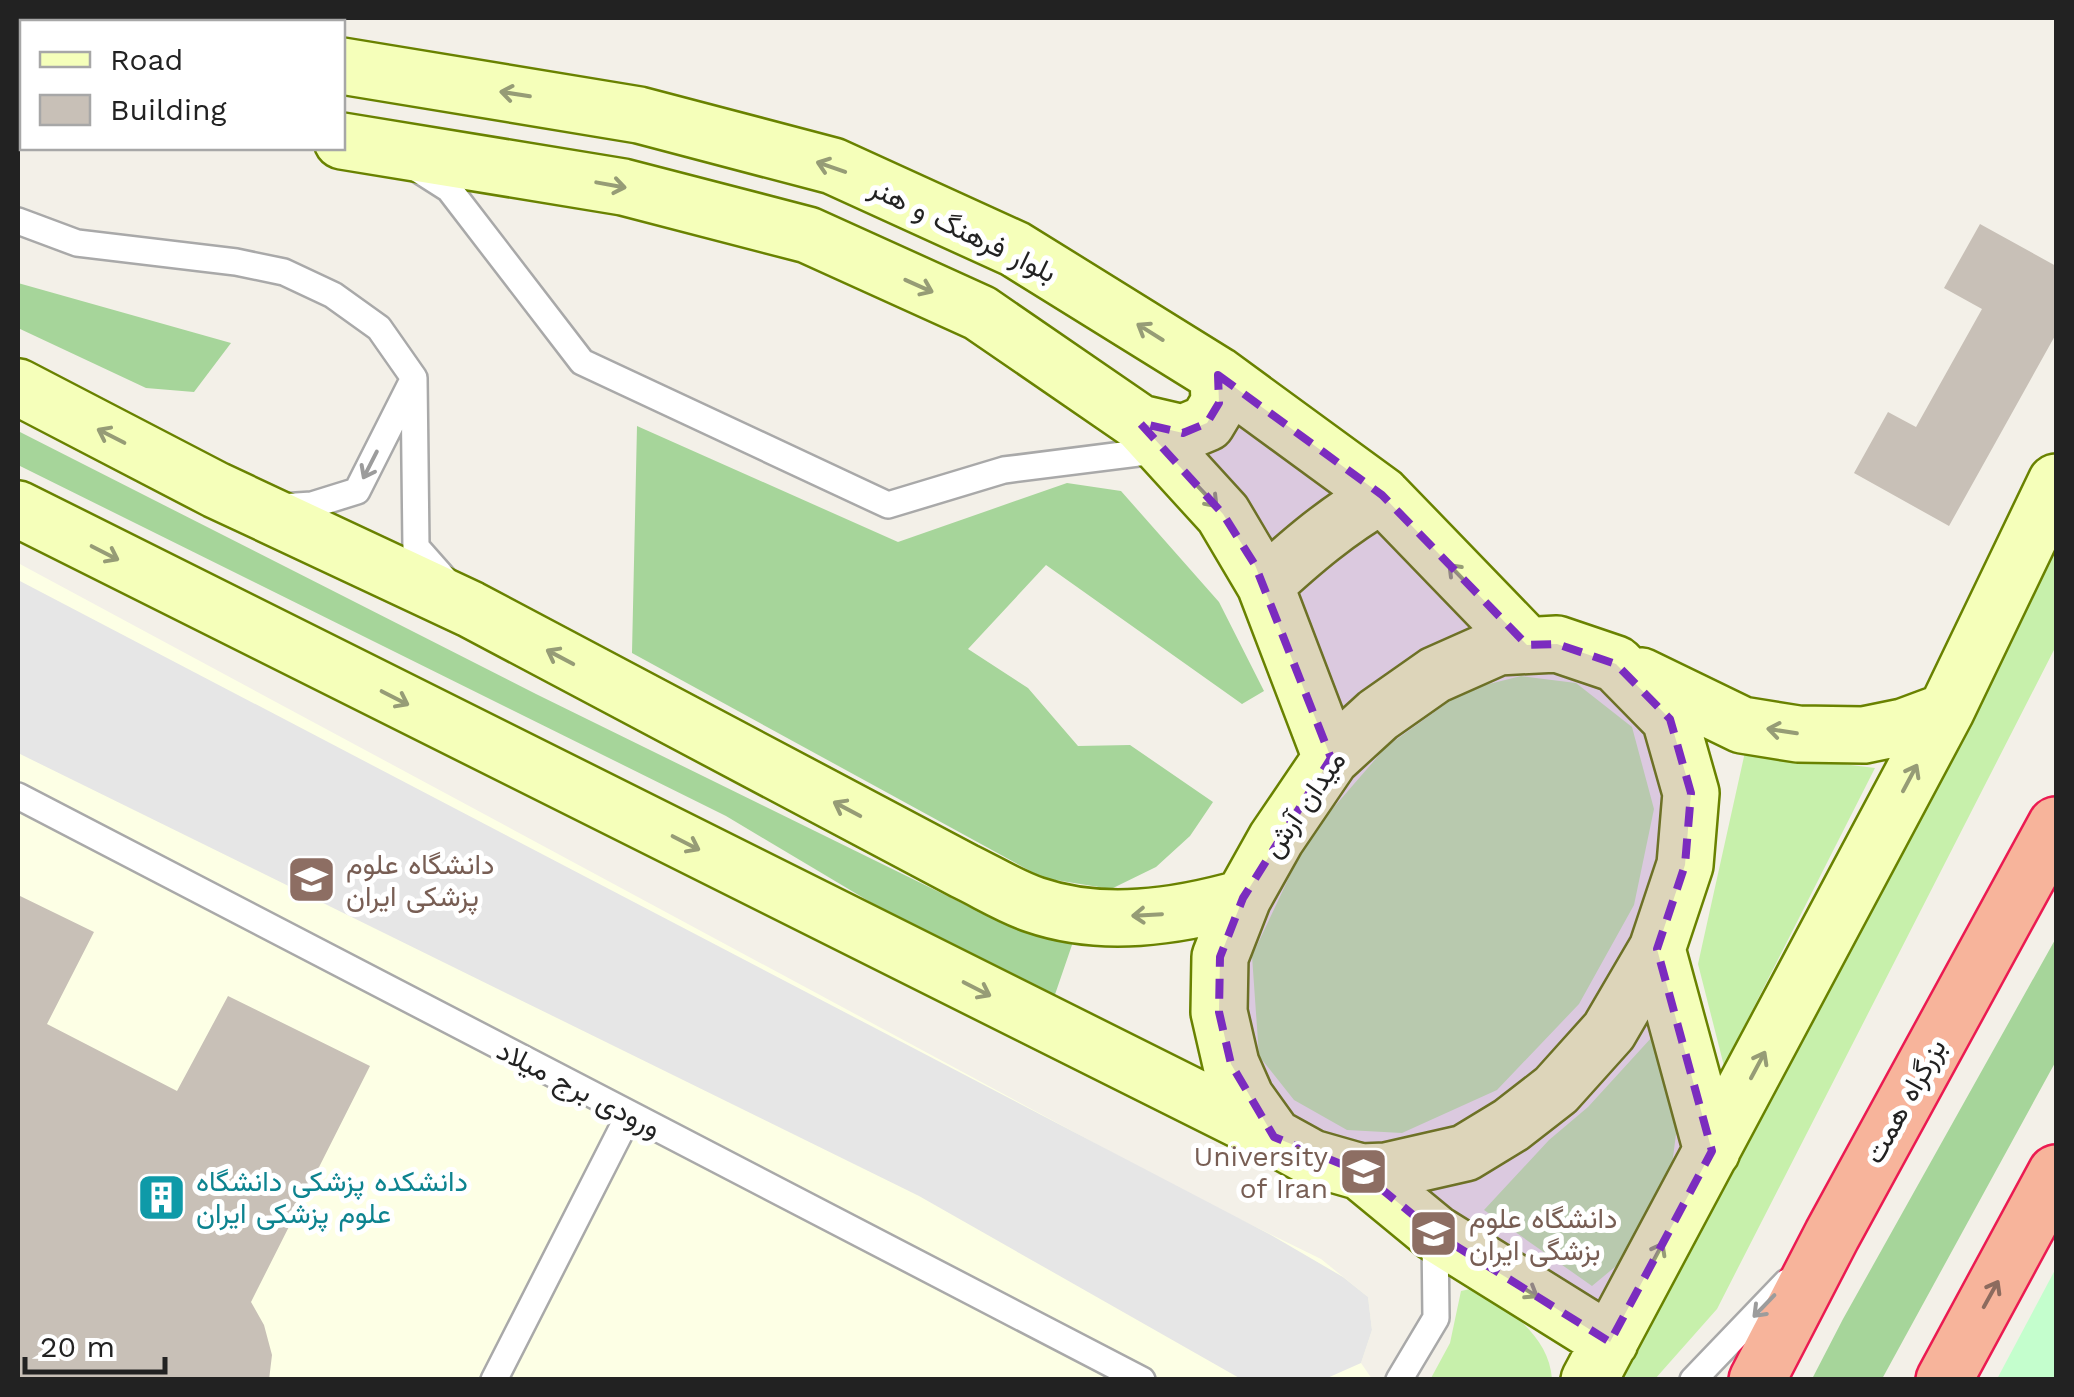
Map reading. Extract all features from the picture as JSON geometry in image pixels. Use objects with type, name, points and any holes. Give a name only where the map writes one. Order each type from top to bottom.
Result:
[{"type":"highway","points":[[1997,932],[2056,782]]},
{"type":"highway","name":"بزرگراه همت","points":[[1757,1380],[2056,826]]},
{"type":"highway","points":[[1944,1380],[2056,1173]]},
{"type":"main road","name":"بلوار فرهنگ و هنر","points":[[345,66],[638,115],[833,166],[1016,249],[1218,375],[1382,495],[1527,645]]},
{"type":"main road","points":[[362,144],[623,187],[808,236],[980,313],[1152,436],[1223,514],[1266,585],[1331,758]]},
{"type":"main road","points":[[1152,436],[1183,433],[1208,424],[1219,403],[1218,375]]},
{"type":"main road","points":[[18,388],[216,490],[470,609],[964,872],[1034,904],[1083,916],[1144,916],[1193,912],[1243,898]]},
{"type":"main road","points":[[1361,1172],[1599,1361],[1946,711],[2056,482]]},
{"type":"main road","points":[[1266,585],[1344,516],[1382,495]]},
{"type":"main road","points":[[18,509],[1274,1137]]},
{"type":"main road","name":"میدان آرش","points":[[1557,644],[1616,664],[1670,719],[1691,792],[1685,865],[1657,949],[1609,1031],[1556,1090],[1465,1153],[1386,1171],[1361,1172],[1312,1158],[1274,1137],[1246,1098],[1230,1064],[1219,1012],[1220,957],[1243,898],[1276,839],[1331,758],[1378,715],[1434,675],[1498,646],[1557,644]]},
{"type":"main road","points":[[1616,664],[1742,724],[1798,734],[1864,735],[1903,728],[1946,711]]},
{"type":"main road","points":[[1657,949],[1712,1150]]},
{"type":"lane","points":[[362,144],[449,189],[582,362],[888,505],[1004,470],[1152,436]]},
{"type":"lane","points":[[18,221],[77,243],[236,262],[284,272],[333,295],[379,328],[414,378],[416,548],[470,609]]},
{"type":"lane","points":[[216,490],[283,508],[312,506],[357,491],[414,378]]},
{"type":"lane","name":"ورودی برج میلاد","points":[[18,796],[1141,1379]]},
{"type":"lane","points":[[494,1380],[629,1115]]},
{"type":"lane","points":[[1399,1380],[1436,1318],[1435,1233]]},
{"type":"lane","points":[[1693,1380],[1832,1236]]},
{"type":"highlighted area","points":[[1218,375],[1382,495],[1527,645],[1557,644],[1616,664],[1670,719],[1691,793],[1685,865],[1657,949],[1712,1151],[1610,1342],[1435,1233],[1361,1172],[1274,1137],[1231,1064],[1219,1012],[1220,957],[1243,898],[1331,758],[1255,565],[1223,514],[1140,423],[1183,433],[1207,423],[1219,403]]},
{"type":"shaded area","name":"دانشگاه علوم پزشکی ایران","points":[[18,563],[1193,1196],[1321,1259],[1368,1297],[1372,1330],[1361,1363],[1372,1379],[18,1379]]},
{"type":"shaded area","points":[[18,580],[1271,1235],[1343,1277],[1368,1297],[1372,1330],[1361,1363],[1325,1379],[1241,1379],[919,1196],[18,753]]},
{"type":"green space","points":[[18,283],[231,343],[194,392],[146,388],[18,328]]},
{"type":"green space","points":[[637,426],[898,542],[1067,483],[1121,491],[1219,602],[1264,691],[1242,704],[1046,565],[968,649],[1028,688],[1078,746],[1130,745],[1213,802],[1190,836],[1156,867],[1111,889],[1043,878],[632,653]]},
{"type":"green space","points":[[18,431],[536,694],[988,916],[1073,942],[1050,1009],[726,816],[18,465]]},
{"type":"green space","points":[[2056,539],[2056,646],[1717,1309],[1655,1379],[1618,1380]]},
{"type":"green space","points":[[1521,676],[1576,683],[1632,727],[1654,809],[1634,905],[1579,1004],[1497,1090],[1402,1133],[1347,1130],[1294,1100],[1259,1056],[1252,956],[1308,837],[1386,747],[1465,690]]},
{"type":"green space","points":[[1745,752],[1875,768],[1724,1066],[1698,964]]},
{"type":"green space","points":[[2056,938],[2056,1061],[1882,1379],[1812,1379],[1843,1319]]},
{"type":"green space","points":[[1652,1037],[1669,1072],[1678,1119],[1669,1188],[1633,1252],[1592,1286],[1484,1210]]},
{"type":"green space","points":[[2056,1268],[2056,1379],[1997,1379]]},
{"type":"green space","points":[[1479,1287],[1536,1338],[1544,1350],[1552,1379],[1430,1380],[1450,1343],[1461,1291]]},
{"type":"building","points":[[1980,224],[2056,266],[2056,334],[1949,526],[1854,473],[1888,412],[1916,427],[1982,309],[1944,288]]},
{"type":"building","name":"دانشکده پزشکی دانشگاه علوم پزشکی ایران","points":[[18,895],[94,932],[47,1024],[177,1091],[228,996],[370,1066],[251,1302],[264,1325],[272,1355],[269,1380],[18,1380]]},
{"type":"place","name":"دانشگاه علوم پزشکی ایران","points":[[311,880]]},
{"type":"place","name":"University of Iran","points":[[1363,1172]]},
{"type":"place","name":"دانشکده پزشکی دانشگاه علوم پزشکی ایران","points":[[161,1197]]},
{"type":"place","name":"دانشگاه علوم بزشگى ايران","points":[[1434,1234]]}]
